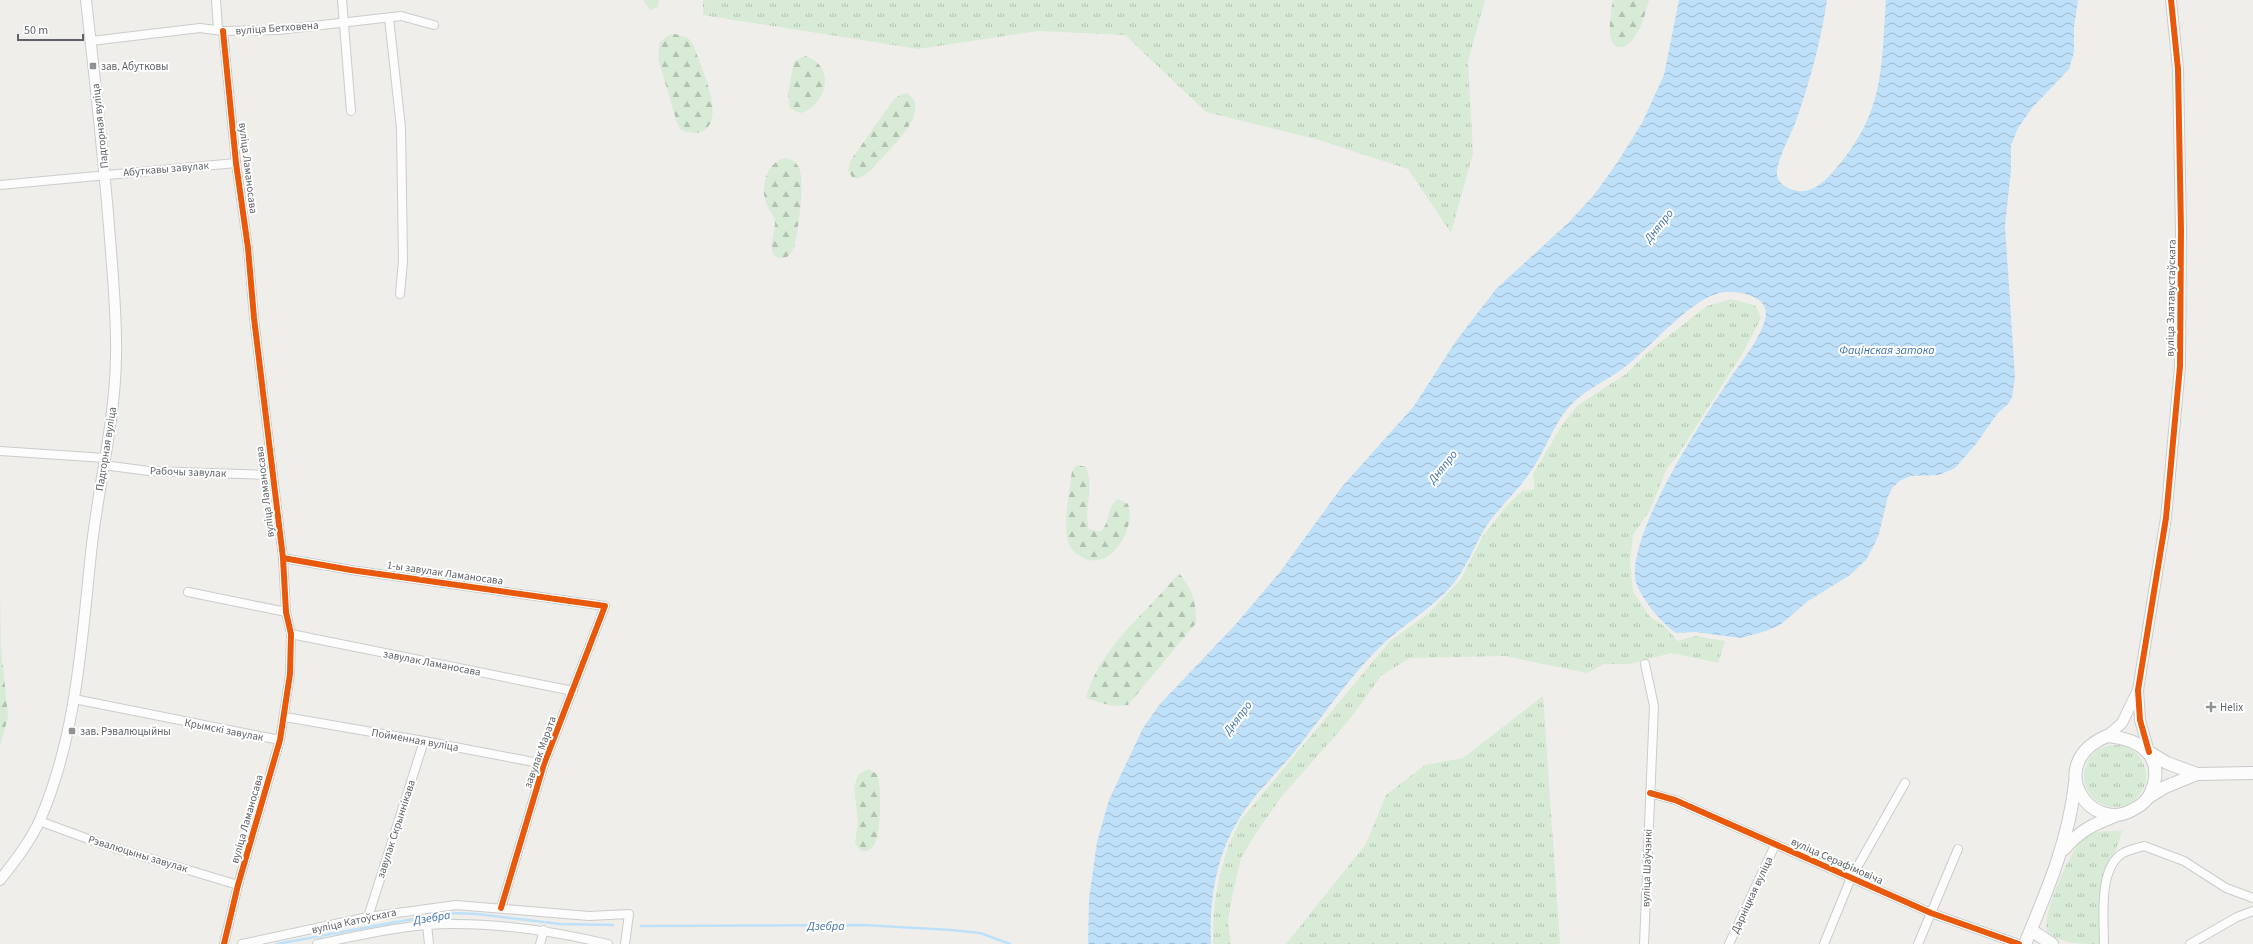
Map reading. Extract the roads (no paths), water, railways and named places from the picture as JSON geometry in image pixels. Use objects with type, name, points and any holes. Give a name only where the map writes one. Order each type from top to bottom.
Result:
[{"type":"main road","points":[[2025,944],[2062,852],[2072,812],[2078,758],[2096,740],[2107,736],[2124,738],[2167,763],[2197,774]]},
{"type":"main road","points":[[2149,752],[2154,762],[2156,773],[2149,798]]},
{"type":"main road","points":[[2062,852],[2078,834],[2090,825],[2115,816],[2129,813],[2165,787],[2197,774],[2253,773]]},
{"type":"main road","points":[[2075,781],[2087,803],[2100,812],[2115,816]]},
{"type":"main road","points":[[2031,930],[2052,944]]},
{"type":"street","name":"Падгорная вуліца","points":[[0,880],[20,854],[39,821],[54,779],[74,699],[81,657],[94,521],[114,394],[116,356],[115,304],[105,174],[86,0]]},
{"type":"street","name":"вуліца Ламаносава","points":[[216,0],[248,248],[283,558],[286,612],[290,634],[290,674],[285,717],[280,740],[238,885],[224,944]]},
{"type":"street","points":[[342,0],[351,111]]},
{"type":"street","name":"вуліца Златавустаўскага","points":[[2138,690],[2168,500],[2180,366],[2181,231],[2178,68],[2171,0]]},
{"type":"street","name":"вуліца Бетховена","points":[[91,41],[200,28],[220,30],[278,30],[401,16],[434,24]]},
{"type":"street","points":[[389,18],[401,128],[403,261],[400,294]]},
{"type":"street","name":"Абуткавы завулак","points":[[0,185],[105,174],[236,163]]},
{"type":"street","name":"Рабочы завулак","points":[[0,452],[104,461],[148,470],[273,475]]},
{"type":"street","name":"1-ы завулак Ламаносава","points":[[283,558],[351,570],[605,606]]},
{"type":"street","points":[[188,592],[286,612]]},
{"type":"street","name":"завулак Марата","points":[[501,908],[544,764],[574,691],[605,606]]},
{"type":"street","name":"завулак Ламаносава","points":[[290,634],[574,691]]},
{"type":"street","name":"вуліца Шаўчэнкі","points":[[1644,944],[1654,706],[1645,664]]},
{"type":"street","points":[[2107,736],[2122,723],[2138,690]]},
{"type":"street","points":[[2138,690],[2140,720],[2149,752]]},
{"type":"street","name":"Крымскі завулак","points":[[74,699],[280,740]]},
{"type":"street","name":"Пойменная вуліца","points":[[285,717],[424,741],[544,764]]},
{"type":"street","name":"завулак Скрыннікава","points":[[368,917],[424,741]]},
{"type":"street","points":[[1824,944],[1851,878],[1905,783]]},
{"type":"street","name":"вуліца Серафімовіча","points":[[1650,793],[1675,800],[1775,845],[1812,859],[1931,913],[2019,944]]},
{"type":"street","name":"Рэвалюцыны завулак","points":[[39,821],[102,844],[238,885]]},
{"type":"street","name":"Дарніцкая вуліца","points":[[1729,944],[1775,845]]},
{"type":"street","points":[[2104,944],[2104,910],[2108,870],[2123,853],[2144,846],[2184,861],[2226,888],[2253,898]]},
{"type":"street","points":[[1918,944],[1958,849]]},
{"type":"street","name":"вуліца Катоўскага","points":[[242,944],[368,917],[456,905],[589,916],[629,914],[625,944]]},
{"type":"street","points":[[2190,944],[2237,916],[2253,911]]},
{"type":"street","points":[[427,925],[429,944]]},
{"type":"street","name":"вуліца Катоўскага","points":[[317,944],[358,940],[397,928],[427,925],[479,925],[544,930],[608,944]]},
{"type":"street","points":[[540,944],[544,930]]},
{"type":"water","points":[[1679,0],[1827,0],[1822,31],[1806,91],[1777,169],[1778,178],[1783,185],[1794,190],[1805,191],[1816,187],[1833,172],[1850,151],[1862,131],[1871,111],[1877,92],[1883,50],[1886,0],[2078,0],[2074,27],[2074,52],[2069,69],[2032,108],[2018,128],[2011,145],[2011,170],[2005,226],[2015,378],[2012,397],[2008,404],[1997,414],[1976,444],[1955,468],[1939,475],[1911,476],[1901,480],[1893,487],[1888,496],[1879,534],[1866,560],[1850,575],[1808,601],[1780,625],[1766,631],[1741,638],[1695,632],[1676,633],[1657,616],[1645,600],[1637,585],[1635,578],[1636,558],[1643,533],[1669,478],[1701,424],[1761,331],[1766,316],[1766,310],[1762,302],[1749,295],[1732,292],[1716,294],[1693,306],[1636,358],[1618,372],[1586,392],[1571,405],[1556,425],[1537,461],[1527,476],[1485,528],[1462,571],[1453,584],[1429,607],[1385,642],[1361,667],[1295,751],[1263,787],[1241,815],[1228,840],[1218,868],[1212,899],[1211,944],[1088,944],[1089,899],[1097,842],[1109,800],[1143,728],[1160,704],[1236,624],[1280,572],[1341,488],[1414,406],[1456,341],[1496,289],[1569,222],[1594,195],[1617,163],[1642,123],[1664,75]]},
{"type":"waterway","name":"Дзебра","points":[[277,944],[453,913],[477,914],[560,924],[613,925]]},
{"type":"waterway","name":"Дзебра","points":[[641,926],[864,925],[980,933],[1010,944]]},
{"type":"place","name":"зав. Абутковы","points":[[93,66]]},
{"type":"place","name":"Helix","points":[[2211,707]]},
{"type":"place","name":"зав. Рэвалюцыйны","points":[[72,731]]},
{"type":"water label","name":"Дняпро","points":[[1659,226]]},
{"type":"water label","name":"Фацінская затока","points":[[1887,350]]},
{"type":"water label","name":"Дняпро","points":[[1443,467]]},
{"type":"water label","name":"Дняпро","points":[[1238,718]]}]
